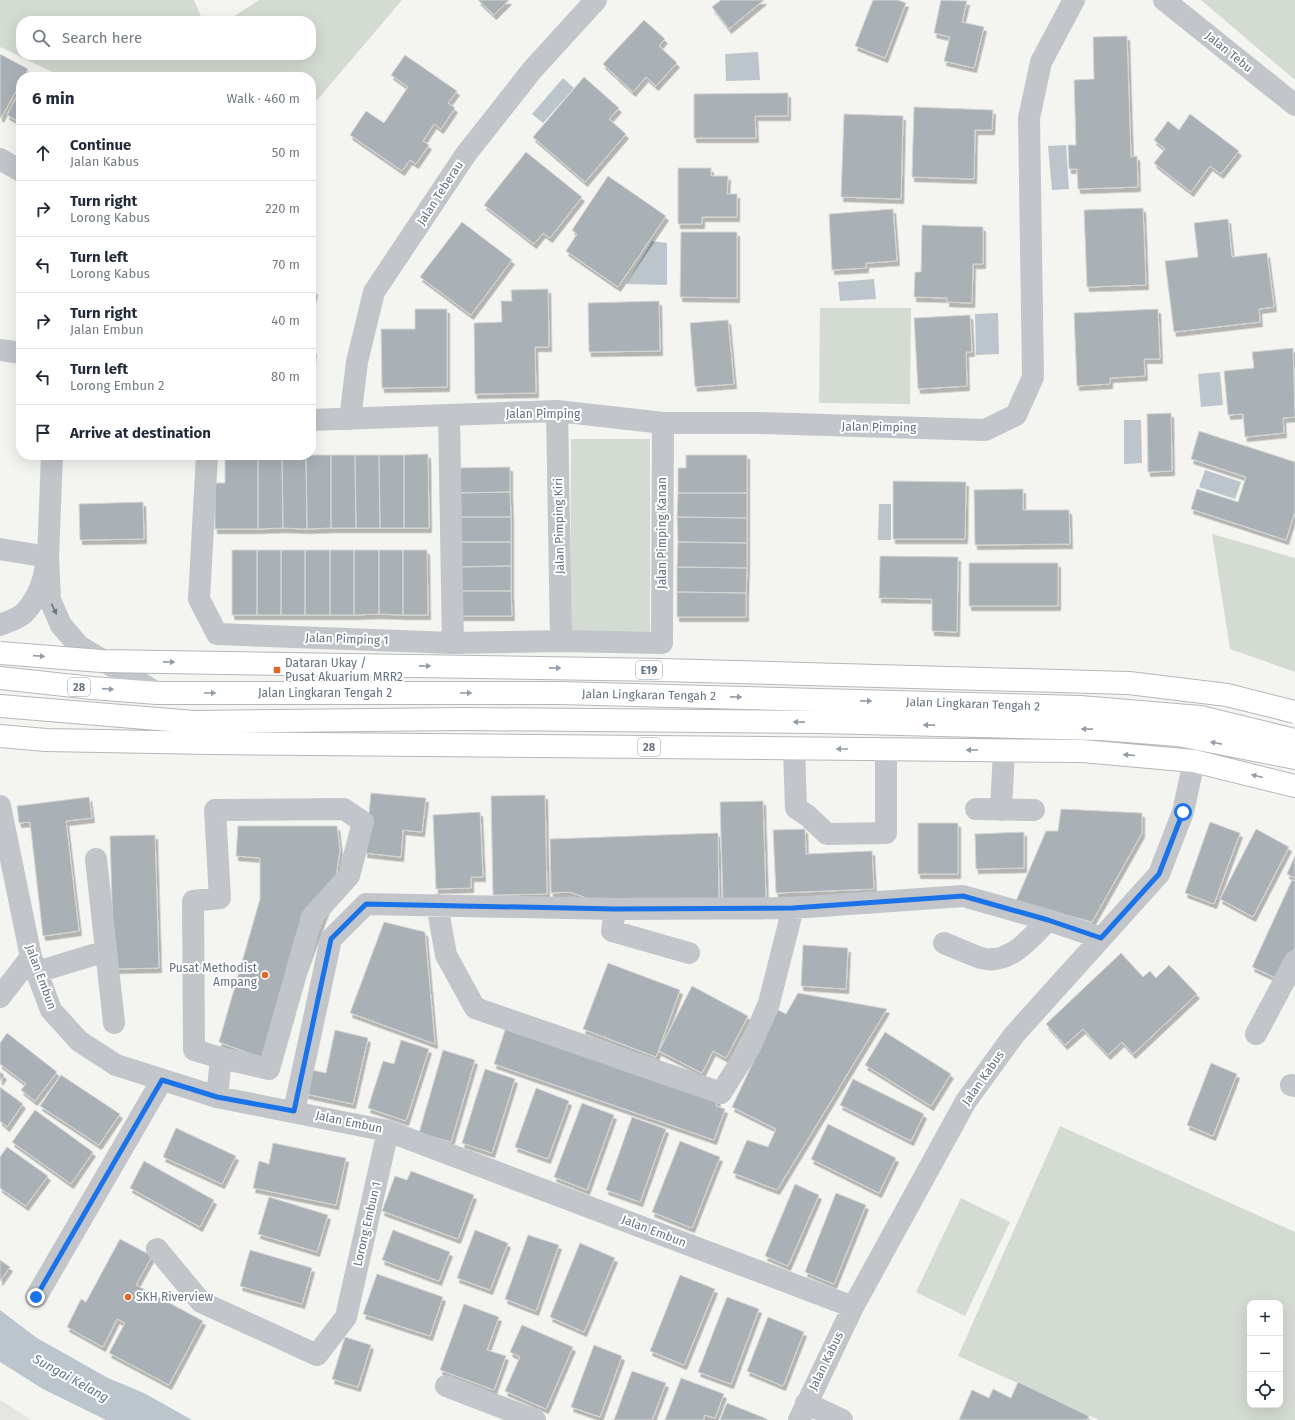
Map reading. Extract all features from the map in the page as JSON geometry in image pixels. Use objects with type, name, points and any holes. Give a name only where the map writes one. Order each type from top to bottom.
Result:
[{"type":"highway","name":"E19","points":[[0,654],[101,661],[662,670],[1129,682],[1227,695],[1295,712]]},
{"type":"highway","name":"Jalan Lingkaran Tengah 2","points":[[0,678],[92,688],[157,693],[560,693],[1080,706],[1200,717],[1295,740]]},
{"type":"highway","points":[[0,706],[194,722],[473,719],[821,722],[1101,729],[1178,735],[1295,758]]},
{"type":"highway","name":"28","points":[[0,736],[46,740],[1082,751],[1194,761],[1295,786]]},
{"type":"street","name":"Jalan Teberau","points":[[350,419],[357,362],[374,292],[466,154],[533,69],[596,0]]},
{"type":"street","name":"Jalan Pimping","points":[[316,420],[557,411],[663,423],[984,430],[1016,416],[1033,377],[1029,118],[1041,62],[1074,0]]},
{"type":"street","name":"Jalan Tebu","points":[[1164,0],[1295,104]]},
{"type":"street","points":[[0,159],[16,168]]},
{"type":"street","points":[[0,350],[16,352]]},
{"type":"street","name":"Jalan Pimping Kiri","points":[[557,411],[561,641]]},
{"type":"street","points":[[449,415],[453,643]]},
{"type":"street","name":"Jalan Pimping Kanan","points":[[662,643],[663,423]]},
{"type":"street","points":[[52,460],[48,557],[50,600],[61,625],[80,646],[157,693]]},
{"type":"street","name":"Jalan Pimping 1","points":[[207,460],[199,599],[217,634],[453,643],[561,641],[662,643]]},
{"type":"street","points":[[0,549],[48,557]]},
{"type":"street","points":[[0,625],[22,615],[35,597],[44,581],[48,557]]},
{"type":"street","points":[[794,749],[796,808],[808,816],[827,834],[886,833],[886,750]]},
{"type":"street","points":[[1001,810],[1004,751]]},
{"type":"street","name":"Jalan Kabus","points":[[803,1412],[853,1306],[966,1101],[1014,1035],[1159,874],[1183,812],[1194,761]]},
{"type":"street","name":"Jalan Embun","points":[[0,806],[34,965],[50,1010],[79,1041],[116,1065],[217,1097],[294,1111],[388,1131],[853,1306]]},
{"type":"street","points":[[344,809],[363,822],[350,876],[312,917],[269,1069],[220,1058],[194,1050],[193,901],[220,898],[215,810],[344,809]]},
{"type":"street","points":[[976,809],[1034,810]]},
{"type":"street","points":[[96,859],[114,1023]]},
{"type":"street","points":[[294,1111],[331,939],[366,904],[615,909],[793,908],[963,896],[1048,920],[1101,938]]},
{"type":"street","points":[[437,906],[446,955],[475,1008],[721,1093],[750,1047],[769,1003],[793,908]]},
{"type":"street","points":[[615,909],[612,931],[689,953]]},
{"type":"street","points":[[944,944],[983,959],[1000,958],[1021,948],[1048,920]]},
{"type":"street","points":[[0,997],[34,965],[106,951]]},
{"type":"street","points":[[1256,1034],[1295,961]]},
{"type":"street","points":[[217,1097],[220,1058]]},
{"type":"street","points":[[36,1297],[162,1080]]},
{"type":"street","name":"Lorong Embun 1","points":[[156,1249],[201,1302],[317,1355],[346,1317],[388,1131]]},
{"type":"street","points":[[446,1386],[535,1420]]},
{"type":"street","points":[[803,1412],[842,1420]]},
{"type":"shaded area","points":[[0,0],[194,0],[201,16],[16,16],[16,55],[0,47]]},
{"type":"shaded area","points":[[259,0],[402,0],[316,100],[316,72],[52,72],[27,60],[316,60],[316,16],[235,16]]},
{"type":"shaded area","points":[[1201,0],[1295,0],[1295,80]]},
{"type":"shaded area","points":[[820,308],[911,308],[910,404],[819,403]]},
{"type":"shaded area","points":[[571,439],[650,439],[650,633],[570,633]]},
{"type":"shaded area","points":[[1212,534],[1295,558],[1295,672],[1230,649]]},
{"type":"shaded area","points":[[1060,1126],[1295,1232],[1295,1420],[1099,1420],[958,1356]]},
{"type":"shaded area","points":[[961,1198],[1010,1222],[965,1316],[916,1292]]},
{"type":"shaded area","points":[[0,1400],[32,1420],[0,1420]]},
{"type":"water","points":[[758,52],[760,80],[726,81],[725,54]]},
{"type":"water","points":[[563,78],[574,88],[543,123],[532,114]]},
{"type":"water","points":[[1066,145],[1069,189],[1052,190],[1048,146]]},
{"type":"water","points":[[652,241],[667,243],[667,285],[626,284]]},
{"type":"water","points":[[874,279],[876,299],[840,301],[838,282]]},
{"type":"water","points":[[998,313],[999,354],[976,355],[975,314]]},
{"type":"water","points":[[1220,372],[1223,405],[1201,407],[1198,374]]},
{"type":"water","points":[[1124,420],[1141,420],[1142,463],[1124,464]]},
{"type":"water","points":[[1205,470],[1241,482],[1235,499],[1199,487]]},
{"type":"water","points":[[879,504],[891,504],[891,540],[878,540]]},
{"type":"water","name":"Sungai Kelang","points":[[0,1310],[37,1338],[108,1378],[144,1393],[192,1420],[106,1420],[43,1389],[0,1362]]},
{"type":"building","points":[[478,0],[509,0],[494,15]]},
{"type":"building","points":[[721,0],[764,0],[729,29],[712,7]]},
{"type":"building","points":[[873,0],[898,0],[906,3],[885,58],[855,46]]},
{"type":"building","points":[[941,0],[967,1],[962,22],[984,27],[974,68],[944,61],[950,37],[934,33]]},
{"type":"building","points":[[644,20],[665,39],[659,46],[677,63],[656,86],[646,77],[633,92],[603,64]]},
{"type":"building","points":[[1127,36],[1131,157],[1137,156],[1138,187],[1078,189],[1077,169],[1069,169],[1068,145],[1076,145],[1074,80],[1094,79],[1093,37]]},
{"type":"building","points":[[0,54],[28,69],[26,72],[16,72],[16,91],[1,118]]},
{"type":"building","points":[[405,55],[457,91],[448,103],[455,108],[441,129],[434,124],[423,141],[429,145],[416,164],[410,160],[402,171],[350,135],[366,111],[384,123],[408,87],[391,75]]},
{"type":"building","points":[[584,77],[619,108],[609,119],[626,134],[585,182],[533,137]]},
{"type":"building","points":[[788,93],[788,116],[755,116],[756,138],[694,138],[694,94]]},
{"type":"building","points":[[16,98],[16,120],[7,115]]},
{"type":"building","points":[[914,107],[993,110],[992,130],[975,130],[974,179],[912,177]]},
{"type":"building","points":[[844,114],[903,116],[901,199],[841,197]]},
{"type":"building","points":[[1190,114],[1239,151],[1221,174],[1210,166],[1191,192],[1154,163],[1165,149],[1154,140],[1168,121],[1179,130]]},
{"type":"building","points":[[526,152],[582,197],[550,238],[543,233],[534,244],[484,205]]},
{"type":"building","points":[[678,168],[711,168],[711,176],[728,176],[727,194],[737,194],[737,217],[702,217],[702,224],[678,224]]},
{"type":"building","points":[[608,176],[666,216],[618,287],[566,251],[577,234],[572,230]]},
{"type":"building","points":[[1143,208],[1146,285],[1087,287],[1084,210]]},
{"type":"building","points":[[893,209],[897,261],[866,263],[866,268],[832,270],[829,214]]},
{"type":"building","points":[[1228,219],[1232,257],[1267,253],[1274,307],[1259,309],[1260,322],[1174,332],[1165,261],[1198,257],[1194,223]]},
{"type":"building","points":[[462,222],[512,260],[471,315],[420,277]]},
{"type":"building","points":[[922,225],[983,227],[983,264],[973,264],[972,303],[947,302],[947,298],[914,297],[915,272],[921,272]]},
{"type":"building","points":[[681,232],[737,232],[737,298],[680,297]]},
{"type":"building","points":[[548,289],[549,347],[535,347],[536,393],[475,394],[474,323],[502,322],[501,301],[512,301],[511,290]]},
{"type":"building","points":[[659,301],[660,351],[589,352],[588,303]]},
{"type":"building","points":[[415,309],[447,309],[447,387],[382,388],[381,329],[415,329]]},
{"type":"building","points":[[1158,309],[1160,359],[1144,359],[1145,376],[1110,378],[1110,384],[1077,386],[1074,313]]},
{"type":"building","points":[[970,315],[972,352],[966,352],[967,386],[918,389],[914,318]]},
{"type":"building","points":[[728,320],[734,384],[695,387],[690,323]]},
{"type":"building","points":[[1293,348],[1295,417],[1283,418],[1284,433],[1245,437],[1243,414],[1228,415],[1224,371],[1254,368],[1252,352]]},
{"type":"building","points":[[1171,413],[1172,471],[1148,472],[1147,414]]},
{"type":"building","points":[[1199,431],[1295,462],[1295,511],[1286,540],[1191,509],[1197,489],[1238,502],[1246,477],[1191,459]]},
{"type":"building","points":[[428,454],[429,528],[404,528],[404,455]]},
{"type":"building","points":[[316,455],[331,455],[331,528],[307,529],[306,460],[316,460]]},
{"type":"building","points":[[331,455],[355,455],[356,528],[331,528]]},
{"type":"building","points":[[355,455],[379,455],[380,528],[356,528]]},
{"type":"building","points":[[379,455],[404,455],[404,528],[380,528]]},
{"type":"building","points":[[686,455],[747,455],[747,493],[678,493],[678,468],[686,468]]},
{"type":"building","points":[[225,460],[258,460],[258,529],[215,529],[215,483],[225,483]]},
{"type":"building","points":[[258,460],[282,460],[283,528],[258,529]]},
{"type":"building","points":[[282,460],[306,460],[307,529],[283,528]]},
{"type":"building","points":[[510,467],[510,492],[455,493],[455,468]]},
{"type":"building","points":[[893,481],[966,482],[965,539],[893,539]]},
{"type":"building","points":[[1023,489],[1023,510],[1069,510],[1070,544],[975,545],[974,490]]},
{"type":"building","points":[[510,492],[511,517],[456,517],[455,493]]},
{"type":"building","points":[[678,493],[747,493],[747,518],[677,517]]},
{"type":"building","points":[[143,502],[144,539],[80,540],[79,504]]},
{"type":"building","points":[[456,517],[511,517],[511,542],[456,542]]},
{"type":"building","points":[[677,517],[747,518],[747,543],[678,542]]},
{"type":"building","points":[[456,542],[511,542],[511,566],[456,567]]},
{"type":"building","points":[[678,542],[747,543],[747,568],[677,567]]},
{"type":"building","points":[[232,550],[257,550],[257,615],[232,615]]},
{"type":"building","points":[[257,550],[281,550],[281,615],[257,615]]},
{"type":"building","points":[[281,550],[305,550],[305,615],[281,615]]},
{"type":"building","points":[[305,550],[330,550],[330,615],[305,615]]},
{"type":"building","points":[[330,550],[354,550],[354,615],[330,615]]},
{"type":"building","points":[[354,550],[379,550],[379,614],[354,615]]},
{"type":"building","points":[[379,550],[403,550],[403,615],[379,614]]},
{"type":"building","points":[[403,550],[427,550],[428,615],[403,615]]},
{"type":"building","points":[[880,556],[958,557],[957,632],[932,631],[932,599],[879,598]]},
{"type":"building","points":[[969,563],[1058,563],[1058,606],[969,606]]},
{"type":"building","points":[[511,566],[511,591],[456,591],[456,567]]},
{"type":"building","points":[[677,567],[747,568],[746,593],[677,592]]},
{"type":"building","points":[[456,591],[511,591],[512,616],[457,616]]},
{"type":"building","points":[[677,592],[746,593],[746,617],[677,617]]},
{"type":"building","points":[[371,793],[426,798],[422,832],[403,830],[401,857],[365,853]]},
{"type":"building","points":[[545,795],[547,894],[493,895],[491,796]]},
{"type":"building","points":[[89,797],[92,818],[66,821],[79,931],[43,936],[30,822],[19,823],[17,806]]},
{"type":"building","points":[[763,801],[766,901],[723,903],[720,802]]},
{"type":"building","points":[[1061,809],[1142,813],[1142,833],[1092,922],[1016,901],[1046,831],[1058,831]]},
{"type":"building","points":[[480,812],[483,877],[471,877],[471,888],[436,889],[433,815]]},
{"type":"building","points":[[1210,822],[1240,833],[1214,904],[1185,893]]},
{"type":"building","points":[[918,823],[958,823],[958,874],[918,874]]},
{"type":"building","name":"Pusat Methodist Ampang","points":[[238,826],[337,826],[340,850],[334,889],[270,1061],[219,1042],[260,899],[260,858],[236,856]]},
{"type":"building","points":[[805,829],[806,854],[872,851],[874,889],[776,893],[773,830]]},
{"type":"building","points":[[1256,829],[1289,847],[1253,917],[1220,899]]},
{"type":"building","points":[[1024,832],[1024,868],[976,869],[975,834]]},
{"type":"building","points":[[718,833],[719,904],[603,904],[570,892],[551,893],[550,839]]},
{"type":"building","points":[[155,835],[159,968],[114,969],[110,836]]},
{"type":"building","points":[[1295,856],[1295,878],[1287,874]]},
{"type":"building","points":[[1292,880],[1295,881],[1295,947],[1280,980],[1252,967]]},
{"type":"building","points":[[384,922],[425,932],[435,1044],[350,1013]]},
{"type":"building","points":[[803,945],[848,948],[846,989],[801,986]]},
{"type":"building","points":[[1121,953],[1143,977],[1150,971],[1156,978],[1169,965],[1197,994],[1133,1054],[1122,1042],[1108,1055],[1083,1029],[1065,1045],[1046,1024]]},
{"type":"building","points":[[608,963],[680,990],[656,1057],[583,1029]]},
{"type":"building","points":[[692,986],[748,1016],[726,1058],[713,1051],[702,1073],[659,1051]]},
{"type":"building","points":[[798,993],[887,1009],[777,1190],[733,1173],[747,1140],[768,1147],[776,1129],[732,1107],[778,1010],[786,1014]]},
{"type":"building","points":[[506,1027],[718,1100],[716,1106],[725,1109],[714,1140],[494,1064]]},
{"type":"building","points":[[335,1030],[368,1038],[353,1104],[306,1094],[312,1070],[326,1073]]},
{"type":"building","points":[[885,1032],[951,1074],[931,1106],[865,1065]]},
{"type":"building","points":[[7,1033],[57,1072],[35,1101],[21,1090],[26,1084],[0,1064],[0,1043]]},
{"type":"building","points":[[401,1040],[429,1049],[406,1121],[368,1108],[383,1061],[394,1064]]},
{"type":"building","points":[[443,1050],[475,1060],[451,1142],[419,1133]]},
{"type":"building","points":[[1211,1063],[1237,1074],[1213,1136],[1187,1125]]},
{"type":"building","points":[[485,1069],[515,1079],[492,1153],[462,1143]]},
{"type":"building","points":[[0,1072],[4,1075],[0,1081]]},
{"type":"building","points":[[61,1075],[120,1114],[99,1145],[40,1106]]},
{"type":"building","points":[[853,1079],[924,1114],[911,1141],[840,1105]]},
{"type":"building","points":[[0,1087],[23,1104],[7,1127],[0,1121]]},
{"type":"building","points":[[536,1088],[569,1101],[548,1159],[515,1147]]},
{"type":"building","points":[[582,1103],[614,1115],[587,1190],[554,1177]]},
{"type":"building","points":[[35,1110],[93,1152],[71,1184],[12,1142]]},
{"type":"building","points":[[632,1117],[666,1129],[640,1202],[606,1190]]},
{"type":"building","points":[[828,1124],[896,1158],[879,1193],[811,1159]]},
{"type":"building","points":[[176,1128],[236,1156],[222,1184],[163,1157]]},
{"type":"building","points":[[680,1141],[720,1157],[692,1228],[652,1212]]},
{"type":"building","points":[[273,1143],[346,1158],[336,1205],[253,1188],[259,1161],[269,1164]]},
{"type":"building","points":[[7,1147],[48,1176],[26,1206],[0,1188],[0,1157]]},
{"type":"building","points":[[144,1161],[214,1200],[200,1227],[130,1188]]},
{"type":"building","points":[[411,1171],[474,1195],[458,1239],[382,1211],[395,1176],[407,1180]]},
{"type":"building","points":[[795,1184],[819,1195],[788,1266],[765,1256]]},
{"type":"building","points":[[836,1193],[866,1205],[834,1284],[805,1272]]},
{"type":"building","points":[[269,1197],[328,1215],[317,1252],[258,1234]]},
{"type":"building","points":[[393,1230],[450,1252],[439,1281],[382,1260]]},
{"type":"building","points":[[475,1230],[508,1243],[490,1290],[457,1278]]},
{"type":"building","points":[[528,1235],[559,1245],[536,1311],[505,1299]]},
{"type":"building","points":[[120,1239],[152,1256],[136,1285],[203,1321],[169,1385],[109,1353],[125,1323],[117,1319],[103,1347],[67,1327],[81,1299],[86,1302]]},
{"type":"building","points":[[580,1243],[615,1258],[584,1332],[550,1317]]},
{"type":"building","points":[[250,1250],[312,1268],[302,1304],[240,1286]]},
{"type":"building","points":[[0,1260],[10,1267],[0,1281]]},
{"type":"building","points":[[377,1274],[443,1297],[430,1336],[363,1314]]},
{"type":"building","points":[[680,1275],[715,1289],[684,1365],[650,1351]]},
{"type":"building","points":[[727,1297],[759,1309],[731,1384],[698,1372]]},
{"type":"building","points":[[464,1304],[499,1317],[487,1350],[506,1356],[494,1390],[440,1370]]},
{"type":"building","points":[[768,1317],[804,1332],[783,1386],[747,1371]]},
{"type":"building","points":[[522,1325],[573,1347],[546,1409],[505,1391],[520,1357],[510,1352]]},
{"type":"building","points":[[345,1337],[371,1345],[358,1387],[332,1379]]},
{"type":"building","points":[[594,1345],[622,1356],[600,1417],[571,1407]]},
{"type":"building","points":[[632,1371],[666,1383],[652,1420],[614,1420]]},
{"type":"building","points":[[681,1378],[724,1394],[715,1418],[705,1415],[703,1420],[665,1420]]},
{"type":"building","points":[[1018,1382],[1089,1416],[1087,1420],[959,1420],[972,1390],[989,1398],[993,1389],[1011,1398]]},
{"type":"building","points":[[727,1403],[767,1419],[767,1420],[720,1420]]},
{"type":"place","name":"Dataran Ukay / Pusat Akuarium MRR2","points":[[277,670]]},
{"type":"place","name":"Pusat Methodist Ampang","points":[[265,975]]},
{"type":"place","name":"SKH Riverview","points":[[128,1297]]},
{"type":"route","points":[[36,1297],[162,1080],[217,1097],[294,1111],[331,939],[366,904],[615,909],[793,908],[963,896],[1048,920],[1101,938],[1159,874],[1183,812]]}]
